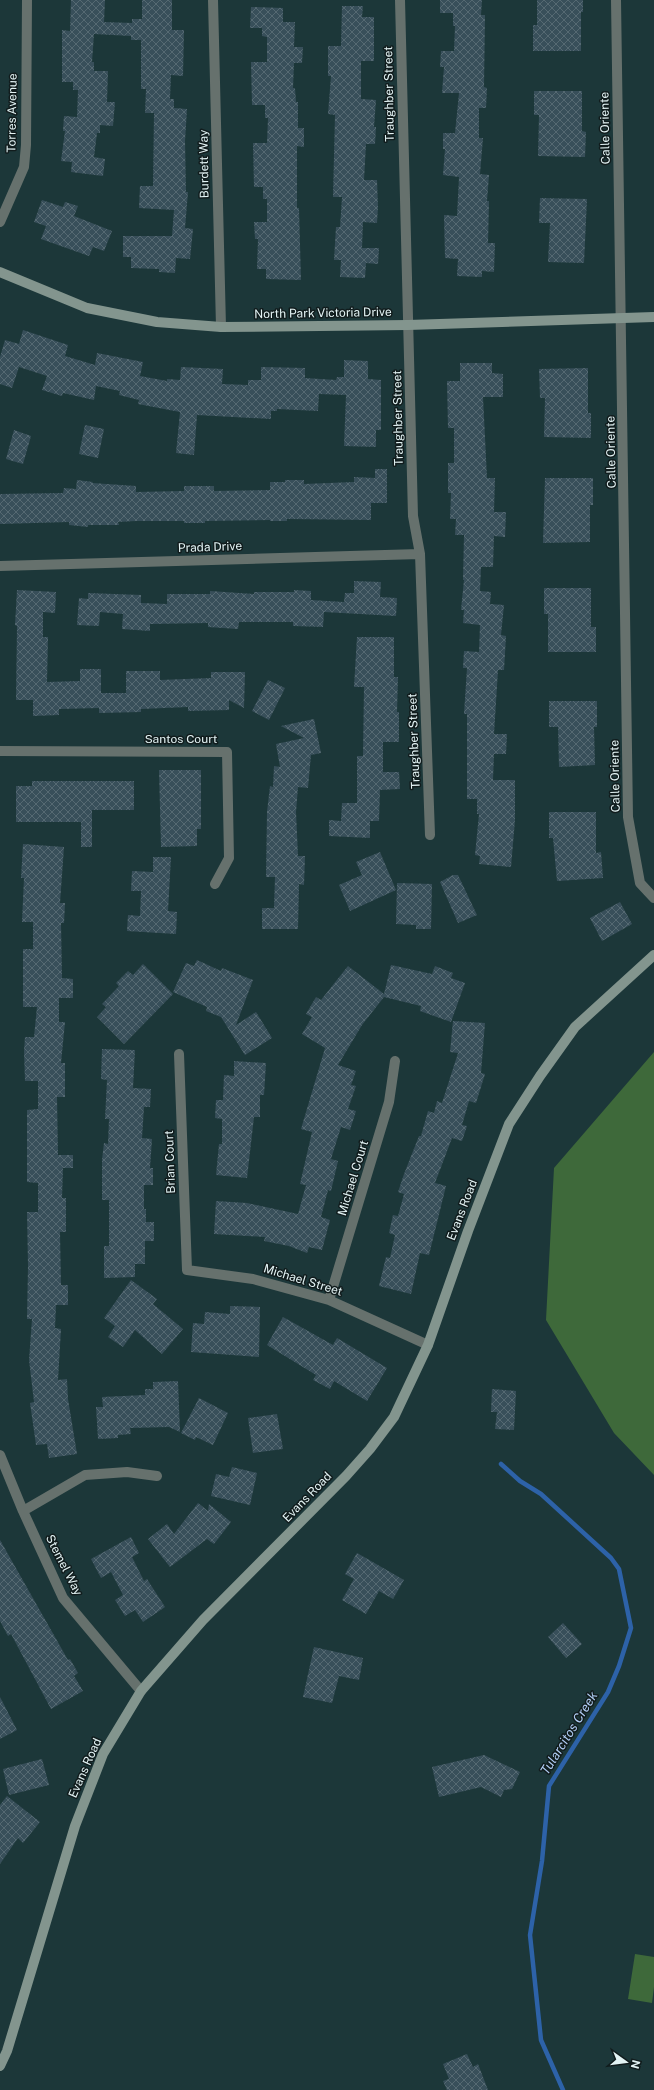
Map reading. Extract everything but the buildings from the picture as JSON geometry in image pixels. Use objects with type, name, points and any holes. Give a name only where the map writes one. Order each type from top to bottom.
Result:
[{"type":"street","name":"Torres Avenue","points":[[0,222],[24,167],[26,146],[27,0]]},
{"type":"street","name":"Burdett Way","points":[[213,0],[221,327]]},
{"type":"street","name":"Traughber Street","points":[[400,0],[413,516],[420,554],[430,835]]},
{"type":"street","name":"Calle Oriente","points":[[616,0],[622,318],[628,817],[640,883],[654,898]]},
{"type":"street","name":"North Park Victoria Drive","points":[[0,272],[87,308],[157,322],[221,327],[408,325],[654,317]]},
{"type":"street","name":"Prada Drive","points":[[0,566],[420,554]]},
{"type":"street","name":"Santos Court","points":[[0,751],[227,752],[229,858],[215,884]]},
{"type":"street","name":"Evans Road","points":[[0,2066],[7,2051],[75,1826],[103,1754],[141,1691],[203,1620],[269,1556],[370,1449],[394,1417],[428,1344],[468,1231],[509,1124],[540,1076],[575,1027],[654,955]]},
{"type":"street","name":"Brian Court","points":[[179,1054],[187,1270]]},
{"type":"street","name":"Michael Court","points":[[329,1300],[389,1102],[395,1061]]},
{"type":"street","name":"Michael Street","points":[[187,1270],[253,1279],[329,1300],[428,1344]]},
{"type":"street","name":"Stemel Way","points":[[0,1455],[23,1511],[63,1598],[141,1691]]},
{"type":"street","points":[[23,1511],[85,1475],[127,1472],[158,1476]]},
{"type":"green space","points":[[654,1052],[654,1475],[614,1433],[546,1320],[554,1168]]},
{"type":"green space","points":[[635,1954],[654,1957],[654,1987],[652,2003],[628,1999]]},
{"type":"waterway","name":"Tularcitos Creek","points":[[501,1464],[520,1481],[541,1494],[611,1558],[619,1569],[631,1628],[619,1666],[608,1692],[549,1786],[542,1861],[530,1935],[541,2040],[563,2090]]}]
